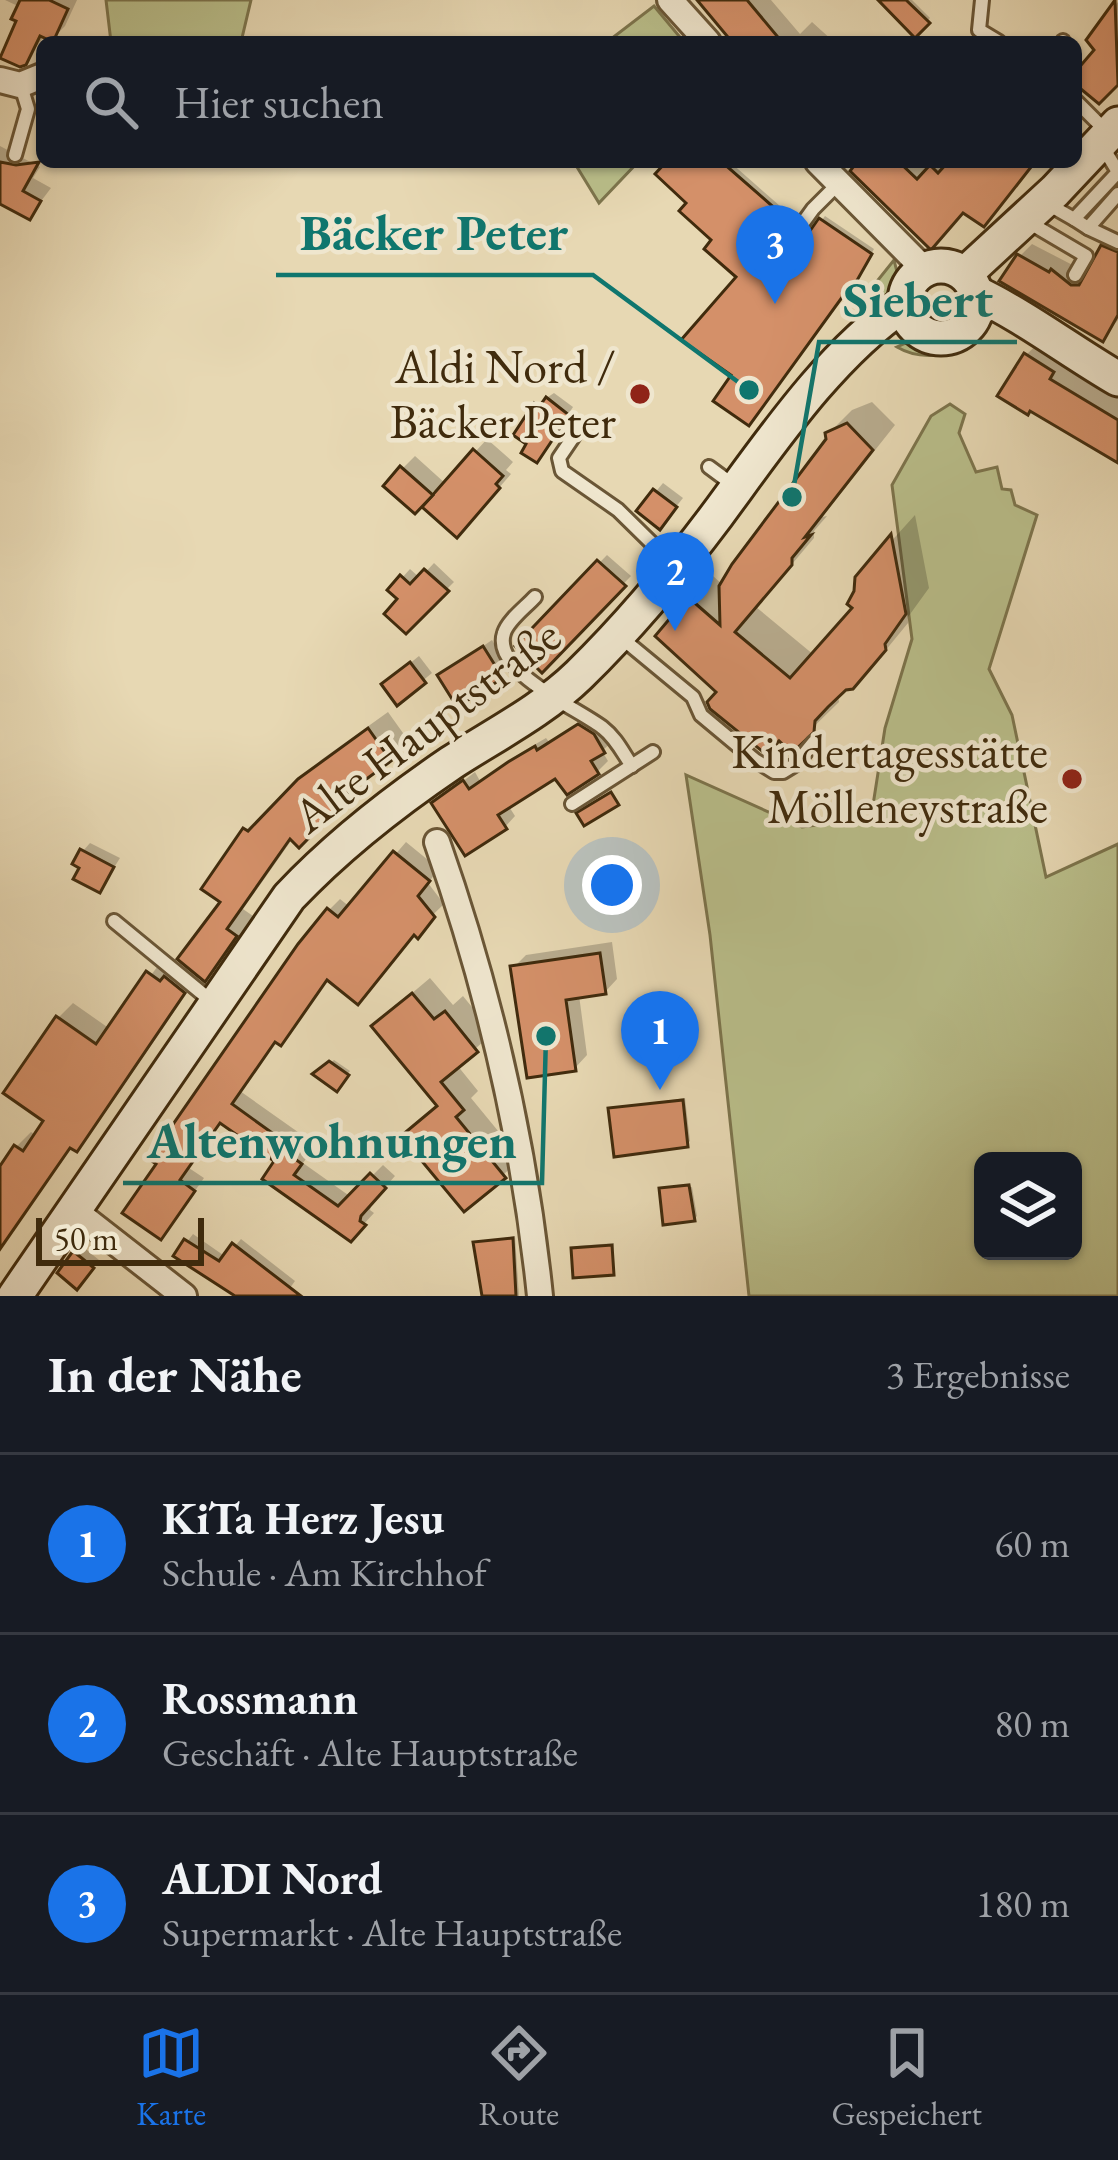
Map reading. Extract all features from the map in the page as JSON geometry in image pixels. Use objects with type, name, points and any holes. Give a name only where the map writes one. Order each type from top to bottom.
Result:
[{"type":"main road","points":[[1113,149],[1034,210],[970,298],[942,338],[910,316],[913,278],[938,265],[970,298],[1024,319],[1041,334],[1115,370]]},
{"type":"main road","name":"Alte Hauptstraße","points":[[15,1296],[289,897],[337,846],[437,773],[552,699],[618,635],[675,568],[858,339],[910,316]]},
{"type":"street","points":[[670,0],[703,36]]},
{"type":"street","points":[[823,168],[924,269]]},
{"type":"street","points":[[436,842],[471,946],[510,1091],[526,1173],[540,1296]]},
{"type":"street","points":[[75,1211],[184,1296]]},
{"type":"lane","points":[[982,0],[979,30],[988,36]]},
{"type":"lane","points":[[15,155],[28,109],[21,80]]},
{"type":"lane","points":[[1074,219],[1113,149],[1082,109]]},
{"type":"lane","points":[[787,245],[838,184]]},
{"type":"lane","points":[[1088,228],[1118,194]]},
{"type":"lane","points":[[1034,210],[1074,219],[1118,242]]},
{"type":"lane","points":[[1034,210],[1086,256],[1075,275]]},
{"type":"lane","points":[[578,430],[560,458],[562,471],[618,511],[675,568]]},
{"type":"lane","points":[[709,467],[737,488]]},
{"type":"lane","points":[[535,597],[506,628],[503,642],[533,686],[612,735],[632,766]]},
{"type":"lane","points":[[618,635],[693,697],[701,716],[764,768],[789,769],[814,742]]},
{"type":"lane","points":[[572,804],[653,752]]},
{"type":"lane","points":[[114,921],[216,1005]]},
{"type":"green space","points":[[106,0],[251,0],[242,36],[110,36]]},
{"type":"green space","points":[[654,6],[679,36],[615,36]]},
{"type":"green space","points":[[578,168],[632,168],[599,203]]},
{"type":"green space","points":[[894,260],[895,293],[873,307],[874,285]]},
{"type":"green space","points":[[979,335],[962,348],[940,354],[897,347],[906,343],[944,347]]},
{"type":"green space","points":[[950,404],[965,414],[959,433],[976,472],[997,467],[1002,489],[1011,490],[1015,505],[1037,515],[989,669],[1012,715],[1046,877],[1118,844],[1118,1296],[749,1296],[710,935],[686,775],[802,827],[871,818],[885,728],[912,639],[892,485],[931,416]]},
{"type":"building","points":[[20,0],[49,0],[68,9],[56,36],[36,36],[26,65],[20,67],[0,58],[16,21],[11,19]]},
{"type":"building","points":[[697,0],[747,0],[777,36],[727,36]]},
{"type":"building","points":[[878,0],[906,0],[930,23],[913,36]]},
{"type":"building","points":[[1115,0],[1118,85],[1099,104],[1082,90],[1082,64],[1094,50],[1086,40]]},
{"type":"building","points":[[0,162],[36,162],[23,191],[41,201],[30,220],[0,204]]},
{"type":"building","points":[[660,168],[729,168],[779,212],[762,231],[777,242],[782,254],[795,252],[819,218],[872,254],[847,298],[843,296],[749,426],[713,401],[731,375],[681,340],[736,277],[704,249],[711,240],[679,211],[686,203],[655,174]]},
{"type":"building","points":[[905,168],[917,179],[927,168],[938,173],[943,168],[1030,168],[984,227],[963,213],[931,250],[850,171]]},
{"type":"building","points":[[1101,245],[1118,252],[1118,315],[1103,342],[999,281],[1017,254],[1079,285]]},
{"type":"building","points":[[1024,353],[1054,372],[1050,379],[1118,420],[1118,463],[997,396]]},
{"type":"building","points":[[546,397],[569,415],[537,463],[521,453],[526,444],[513,435],[534,403],[539,407]]},
{"type":"building","points":[[847,423],[873,450],[805,537],[811,535],[792,558],[792,565],[735,632],[790,678],[852,608],[847,604],[855,577],[891,534],[906,614],[885,644],[886,650],[853,689],[846,690],[815,721],[814,732],[792,753],[779,741],[767,755],[710,709],[707,702],[716,692],[655,636],[688,597],[720,625],[719,586],[732,564],[826,439],[825,433]]},
{"type":"building","points":[[473,449],[503,476],[496,484],[500,488],[457,538],[422,507]]},
{"type":"building","points":[[400,466],[433,495],[415,514],[383,486]]},
{"type":"building","points":[[653,489],[677,507],[660,530],[636,511]]},
{"type":"building","points":[[597,560],[626,586],[542,673],[515,646]]},
{"type":"building","points":[[424,569],[449,591],[406,634],[384,614],[397,599],[387,590],[400,575],[410,584]]},
{"type":"building","points":[[483,646],[503,678],[457,707],[437,675]]},
{"type":"building","points":[[410,662],[426,683],[397,706],[381,684]]},
{"type":"building","points":[[578,724],[594,734],[605,753],[591,761],[599,774],[567,795],[555,779],[498,815],[507,829],[465,856],[431,803],[463,780],[469,789]]},
{"type":"building","points":[[368,728],[391,761],[331,805],[336,810],[299,848],[290,839],[227,929],[237,936],[205,982],[177,959],[220,902],[201,889],[243,828],[248,831],[298,779]]},
{"type":"building","points":[[611,792],[619,805],[584,826],[576,813]]},
{"type":"building","points":[[80,849],[114,867],[100,893],[73,879],[79,868],[72,864]]},
{"type":"building","points":[[393,851],[430,881],[418,896],[435,917],[418,939],[414,935],[358,1005],[327,980],[281,1046],[275,1042],[232,1104],[296,1150],[291,1156],[302,1164],[294,1175],[338,1206],[370,1173],[386,1188],[361,1216],[366,1225],[351,1242],[262,1179],[274,1161],[220,1123],[180,1180],[195,1191],[161,1240],[122,1213],[156,1164],[149,1159],[298,944],[327,908],[338,917]]},
{"type":"building","points":[[600,953],[606,994],[566,1000],[576,1071],[527,1078],[510,966]]},
{"type":"building","points":[[146,971],[160,981],[164,976],[185,993],[77,1152],[70,1148],[0,1249],[0,1166],[14,1145],[23,1151],[43,1121],[3,1093],[56,1016],[96,1044]]},
{"type":"building","points":[[412,993],[434,1019],[445,1011],[478,1052],[441,1082],[464,1110],[456,1117],[506,1178],[464,1212],[401,1136],[437,1106],[371,1026]]},
{"type":"building","points":[[329,1061],[349,1075],[337,1092],[312,1074]]},
{"type":"building","points":[[683,1100],[688,1147],[614,1157],[608,1108]]},
{"type":"building","points":[[689,1185],[695,1221],[663,1225],[659,1188]]},
{"type":"building","points":[[513,1238],[516,1296],[482,1296],[473,1242]]},
{"type":"building","points":[[184,1239],[219,1261],[232,1243],[301,1296],[235,1296],[173,1256]]},
{"type":"building","points":[[612,1245],[614,1275],[573,1278],[571,1248]]},
{"type":"building","points":[[73,1251],[94,1268],[77,1290],[57,1273]]},
{"type":"place","name":"ALDI Nord","points":[[775,304]]},
{"type":"place","name":"Bäcker Peter","points":[[749,390]]},
{"type":"place","name":"Aldi Nord / Bäcker Peter","points":[[640,394]]},
{"type":"place","name":"Siebert","points":[[792,497]]},
{"type":"place","name":"Rossmann","points":[[675,631]]},
{"type":"place","name":"Kindertagesstätte Mölleneystraße","points":[[1072,779]]},
{"type":"place","name":"Altenwohnungen","points":[[546,1036]]},
{"type":"place","name":"KiTa Herz Jesu","points":[[660,1090]]}]
